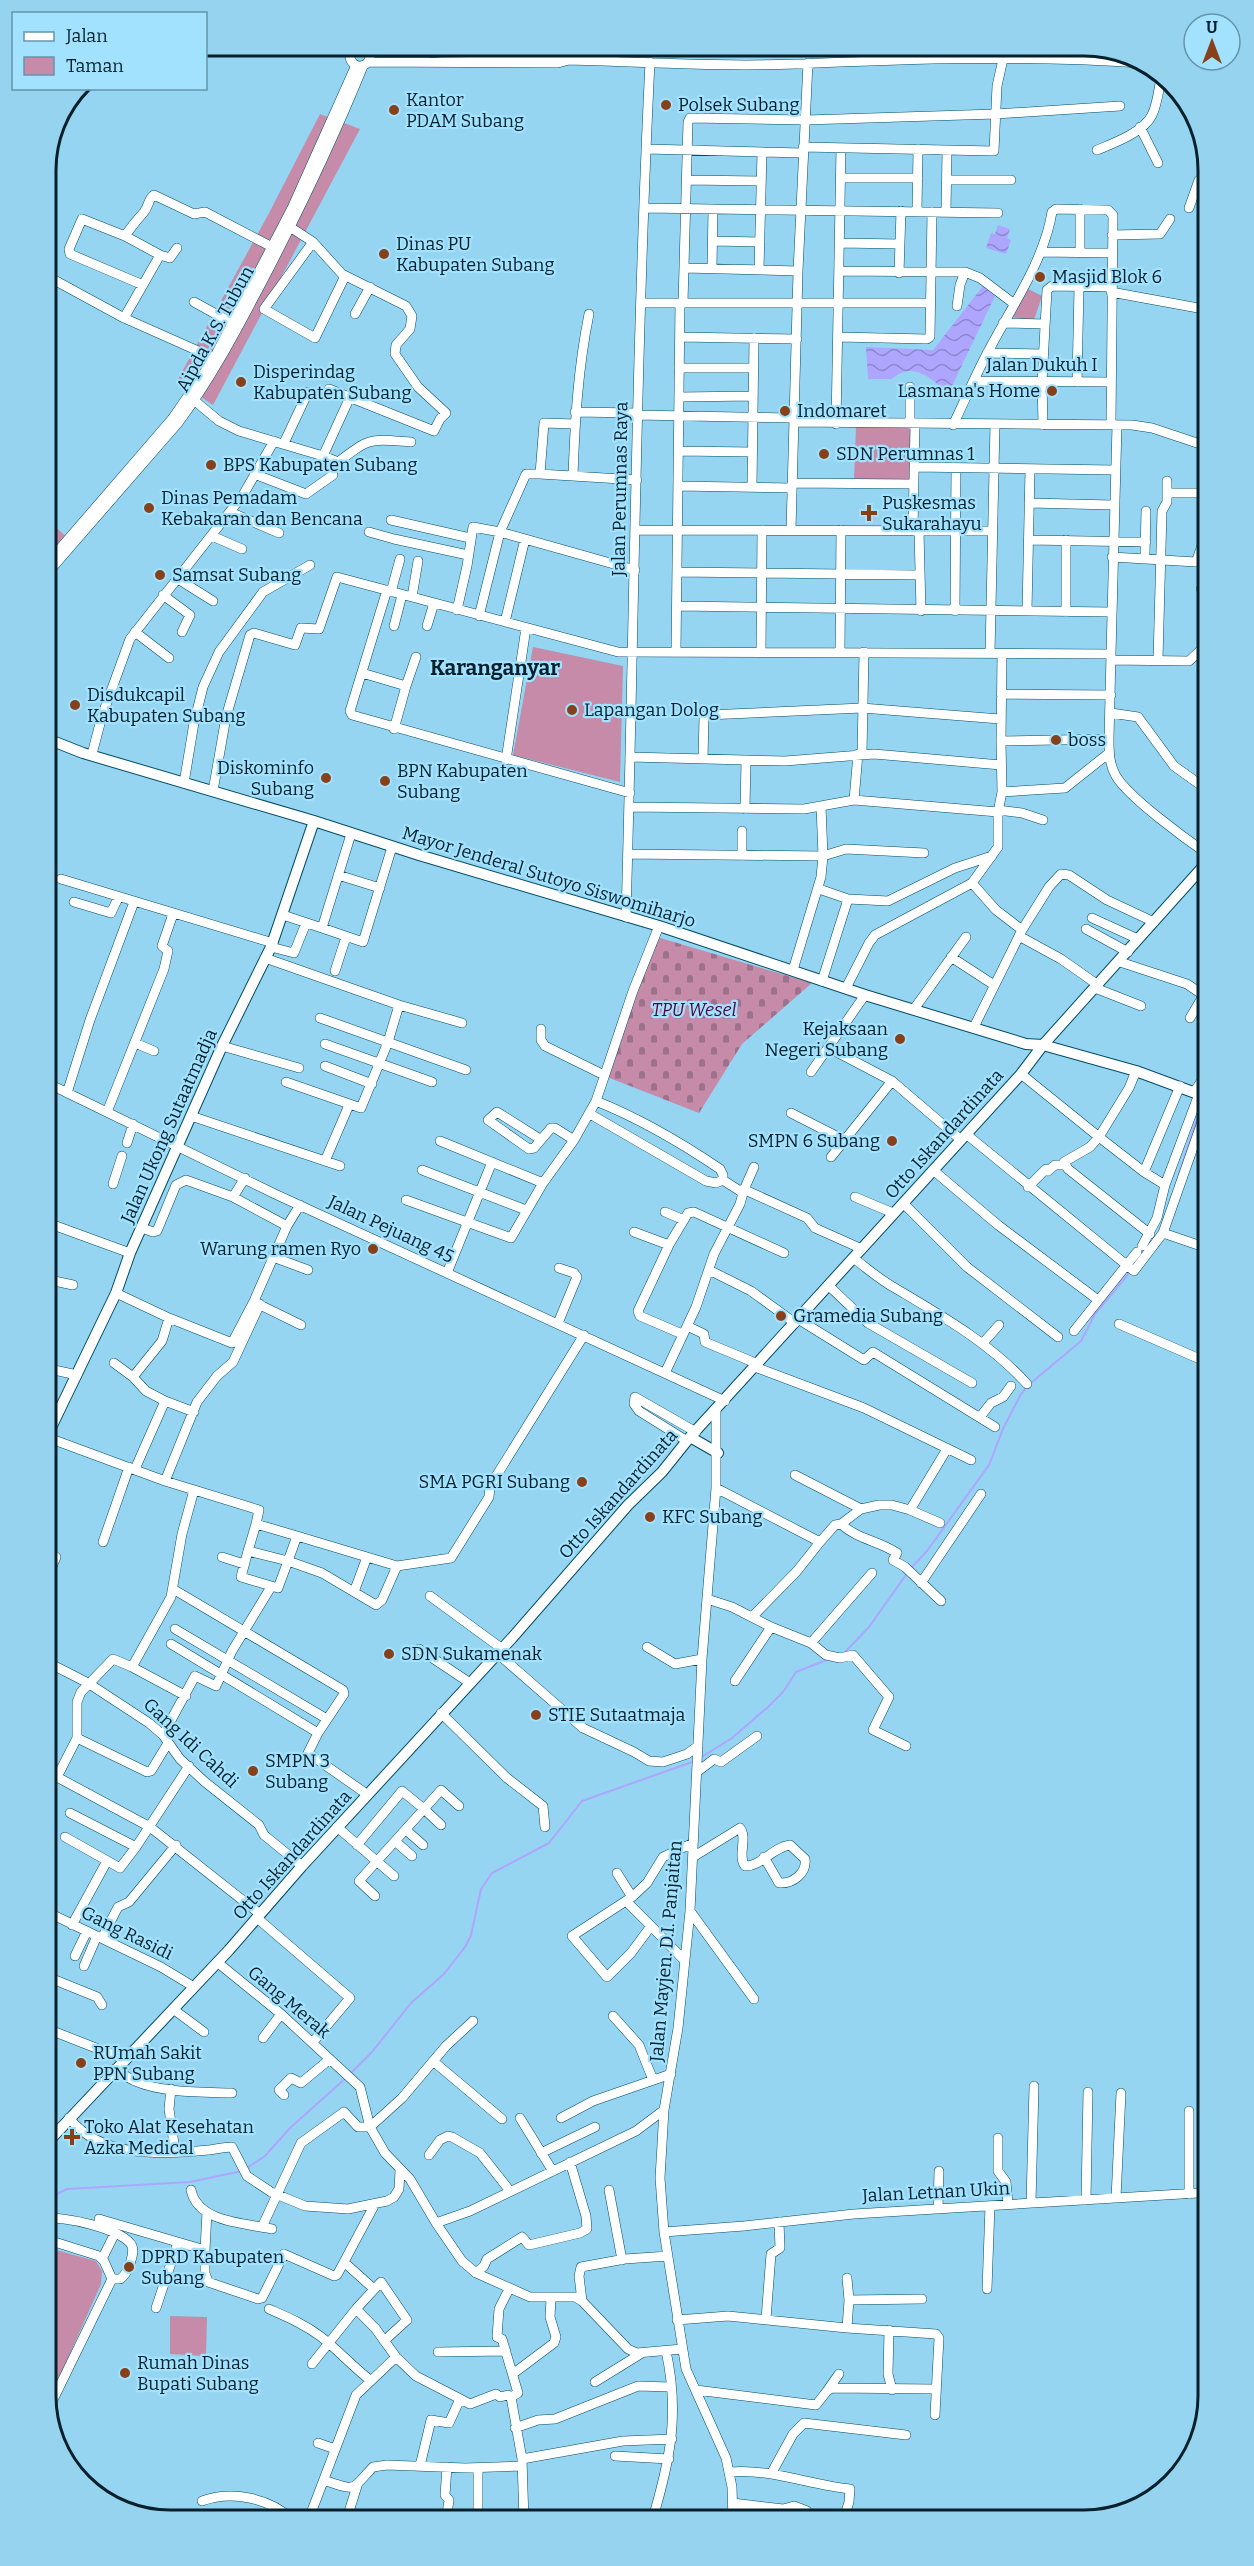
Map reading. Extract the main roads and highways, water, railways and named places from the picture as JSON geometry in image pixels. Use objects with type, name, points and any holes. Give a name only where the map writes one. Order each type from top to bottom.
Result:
[{"type":"main road","name":"Mayor Jenderal Sutoyo Siswomiharjo","points":[[56,742],[392,847],[658,926],[822,981],[1026,1044],[1043,1045],[1136,1071],[1198,1094]]},
{"type":"main road","name":"Jalan Ukong Sutaatmadja","points":[[56,1418],[116,1293],[130,1253],[222,1046],[272,945],[314,821]]},
{"type":"main road","name":"Otto Iskandardinata","points":[[56,2133],[218,1962],[628,1505],[662,1472],[716,1409],[1021,1074],[1043,1045],[1198,873]]},
{"type":"main road","points":[[691,1437],[718,1453]]},
{"type":"water","points":[[998,225],[1010,229],[1007,238],[1011,240],[1006,254],[986,248],[991,233],[995,234]]},
{"type":"water","points":[[983,286],[995,296],[952,386],[942,388],[925,375],[912,371],[905,371],[892,379],[868,379],[866,347],[933,350]]},
{"type":"waterway","points":[[1177,1180],[1198,1115]]},
{"type":"waterway","points":[[1031,1383],[1081,1341],[1095,1314],[1130,1272]]},
{"type":"waterway","points":[[911,1568],[927,1551],[989,1465],[1003,1429],[1027,1387]]},
{"type":"waterway","points":[[845,1652],[869,1627],[908,1572]]},
{"type":"waterway","points":[[700,1758],[732,1738],[768,1707],[783,1692],[796,1672],[829,1659]]},
{"type":"waterway","points":[[351,2073],[372,2052],[411,2003],[444,1974],[465,1947],[471,1935],[481,1889],[492,1873],[549,1843],[582,1801],[695,1761]]},
{"type":"waterway","points":[[247,2168],[265,2156],[290,2128],[347,2077]]},
{"type":"waterway","points":[[56,2194],[67,2189],[190,2182],[242,2171]]},
{"type":"place","name":"Polsek Subang","points":[[666,105]]},
{"type":"place","name":"Kantor PDAM Subang","points":[[394,110]]},
{"type":"place","name":"Dinas PU Kabupaten Subang","points":[[384,254]]},
{"type":"place","name":"Masjid Blok 6","points":[[1040,277]]},
{"type":"place","name":"Disperindag Kabupaten Subang","points":[[241,382]]},
{"type":"place","name":"Lasmana's Home","points":[[1052,391]]},
{"type":"place","name":"Indomaret","points":[[785,411]]},
{"type":"place","name":"SDN Perumnas 1","points":[[824,454]]},
{"type":"place","name":"BPS Kabupaten Subang","points":[[211,465]]},
{"type":"place","name":"Dinas Pemadam Kebakaran dan Bencana","points":[[149,508]]},
{"type":"place","name":"Puskesmas Sukarahayu","points":[[869,513]]},
{"type":"place","name":"Samsat Subang","points":[[160,575]]},
{"type":"place","name":"Disdukcapil Kabupaten Subang","points":[[75,705]]},
{"type":"place","name":"Lapangan Dolog","points":[[572,710]]},
{"type":"place","name":"boss","points":[[1056,740]]},
{"type":"place","name":"Diskominfo Subang","points":[[326,778]]},
{"type":"place","name":"BPN Kabupaten Subang","points":[[385,781]]},
{"type":"place","name":"Kejaksaan Negeri Subang","points":[[900,1039]]},
{"type":"place","name":"SMPN 6 Subang","points":[[892,1141]]},
{"type":"place","name":"Warung ramen Ryo","points":[[373,1249]]},
{"type":"place","name":"Gramedia Subang","points":[[781,1316]]},
{"type":"place","name":"SMA PGRI Subang","points":[[582,1482]]},
{"type":"place","name":"KFC Subang","points":[[650,1517]]},
{"type":"place","name":"SDN Sukamenak","points":[[389,1654]]},
{"type":"place","name":"STIE Sutaatmaja","points":[[536,1715]]},
{"type":"place","name":"SMPN 3 Subang","points":[[253,1771]]},
{"type":"place","name":"RUmah Sakit PPN Subang","points":[[81,2063]]},
{"type":"place","name":"Toko Alat Kesehatan Azka Medical","points":[[72,2137]]},
{"type":"place","name":"DPRD Kabupaten Subang","points":[[129,2267]]},
{"type":"place","name":"Rumah Dinas Bupati Subang","points":[[125,2373]]},
{"type":"district","name":"Karanganyar","points":[[495,668]]},
{"type":"park label","name":"TPU Wesel","points":[[694,1010]]}]
